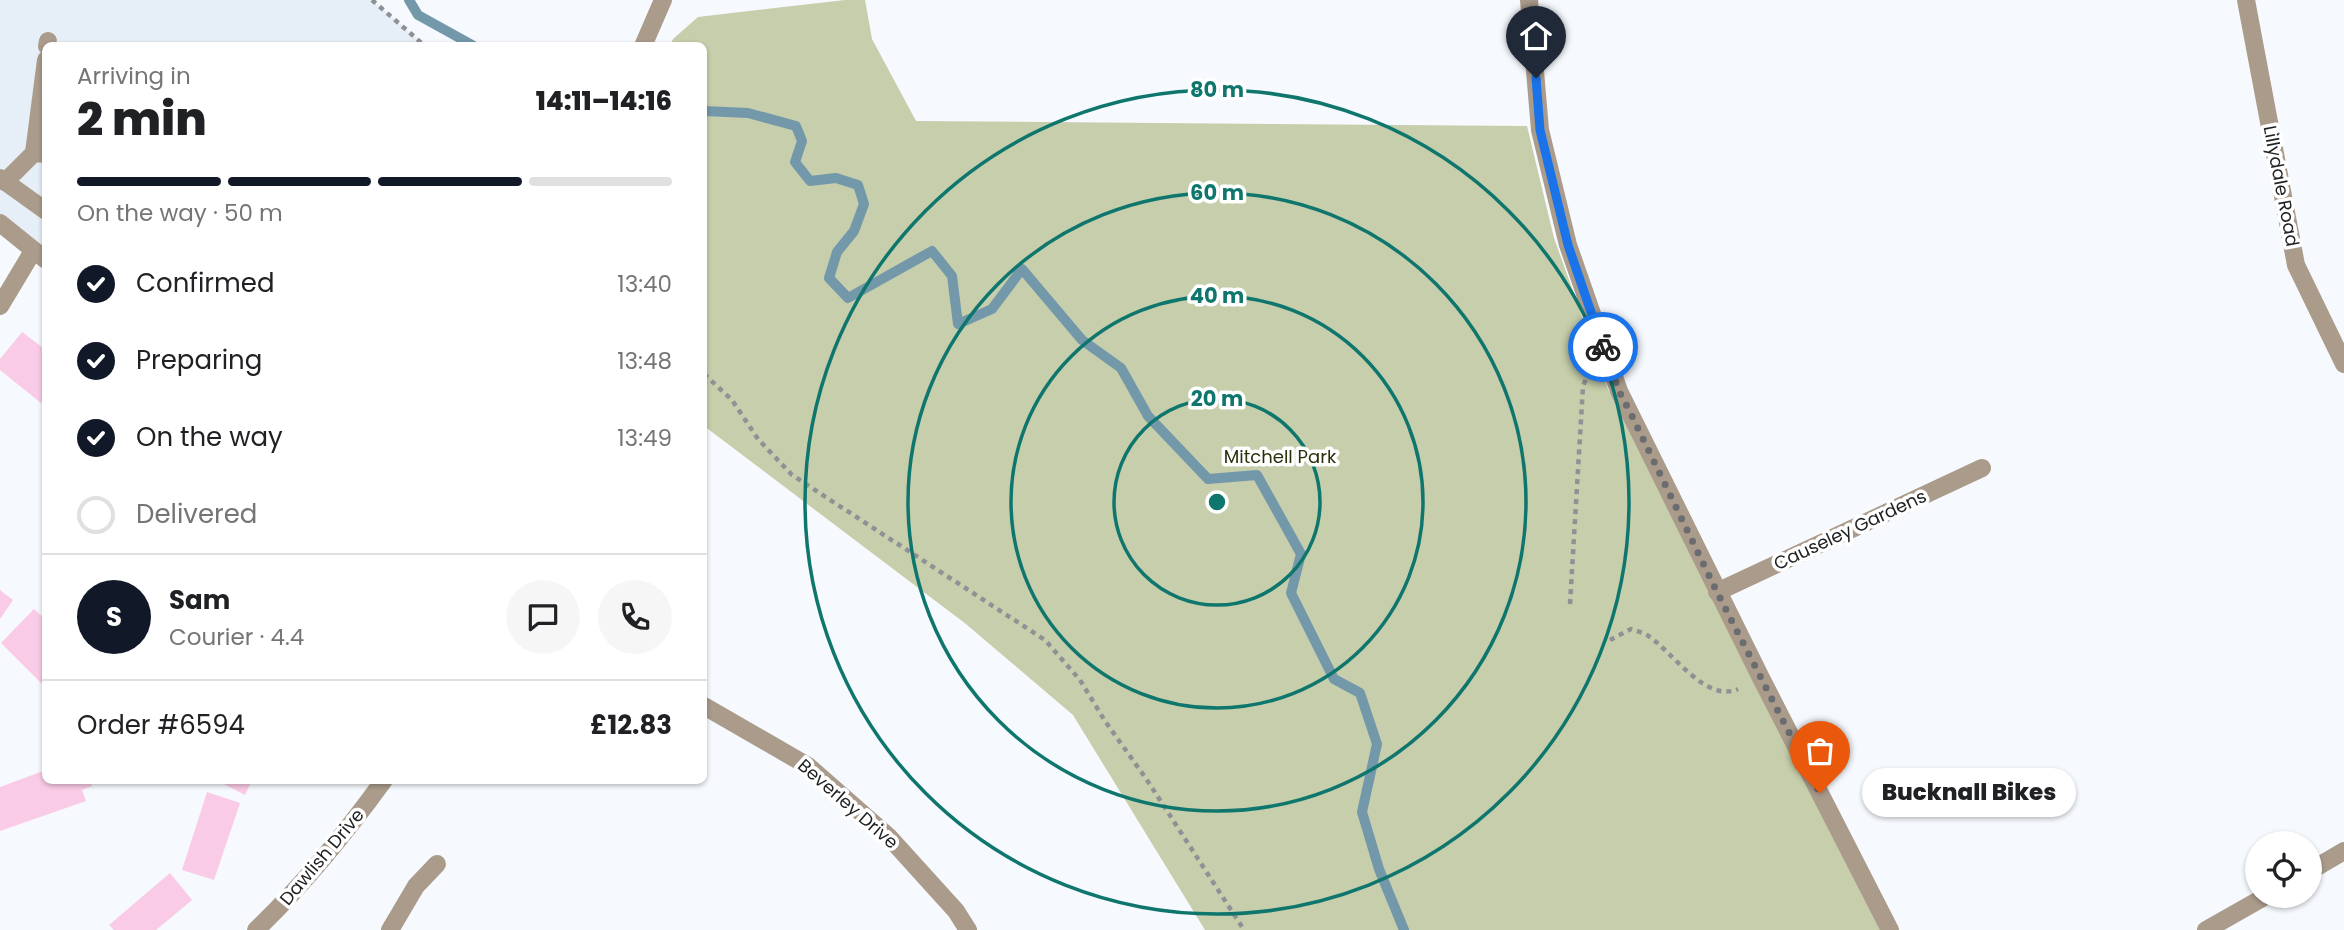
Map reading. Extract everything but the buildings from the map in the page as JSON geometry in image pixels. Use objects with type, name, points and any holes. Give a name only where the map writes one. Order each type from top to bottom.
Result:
[{"type":"street","points":[[645,42],[663,0]]},
{"type":"street","points":[[1529,0],[1540,130],[1568,245],[1619,391],[1717,592],[1890,930]]},
{"type":"street","name":"Lillydale Road","points":[[2246,0],[2296,265],[2344,364]]},
{"type":"street","points":[[42,122],[40,153],[3,180],[42,208]]},
{"type":"street","points":[[0,223],[39,256],[0,306]]},
{"type":"street","name":"Causeley Gardens","points":[[1717,592],[1982,468]]},
{"type":"street","name":"Beverley Drive","points":[[707,708],[808,766],[889,837],[956,911],[968,930]]},
{"type":"street","name":"Dawlish Drive","points":[[256,930],[289,898],[345,834],[381,784]]},
{"type":"street","points":[[2322,864],[2344,852]]},
{"type":"street","points":[[390,930],[416,886],[437,864]]},
{"type":"street","points":[[2206,930],[2245,908]]},
{"type":"path","points":[[372,0],[420,42]]},
{"type":"path","points":[[1570,604],[1583,386],[1602,343]]},
{"type":"path","points":[[707,377],[732,400],[758,439],[792,475],[1045,640],[1080,680],[1244,930]]},
{"type":"path","points":[[1610,640],[1631,629],[1646,634],[1675,662],[1714,690],[1729,693],[1761,678]]},
{"type":"shaded area","points":[[0,0],[372,0],[421,42],[42,42],[42,248],[0,228]]},
{"type":"green space","name":"Mitchell Park","points":[[865,0],[872,39],[916,121],[1527,126],[1554,238],[1608,389],[1883,930],[1205,930],[1073,715],[966,624],[707,428],[707,42],[672,42],[698,17]]},
{"type":"waterway","points":[[409,0],[418,15],[467,42]]},
{"type":"waterway","points":[[707,111],[748,113],[796,126],[802,141],[795,162],[810,181],[836,178],[858,185],[864,204],[854,231],[837,252],[829,278],[848,298],[932,251],[952,276],[958,324],[992,309],[1022,269],[1082,340],[1121,368],[1148,416],[1208,479],[1257,475],[1301,554],[1291,593],[1334,679],[1360,693],[1377,744],[1362,812],[1379,869],[1404,930]]},
{"type":"way so far","points":[[1603,347],[1619,391],[1717,592],[1820,793]]},
{"type":"place","name":"Bucknall Bikes","points":[[1820,793]]},
{"type":"route","points":[[1536,78],[1540,130],[1568,245],[1603,347]]}]
